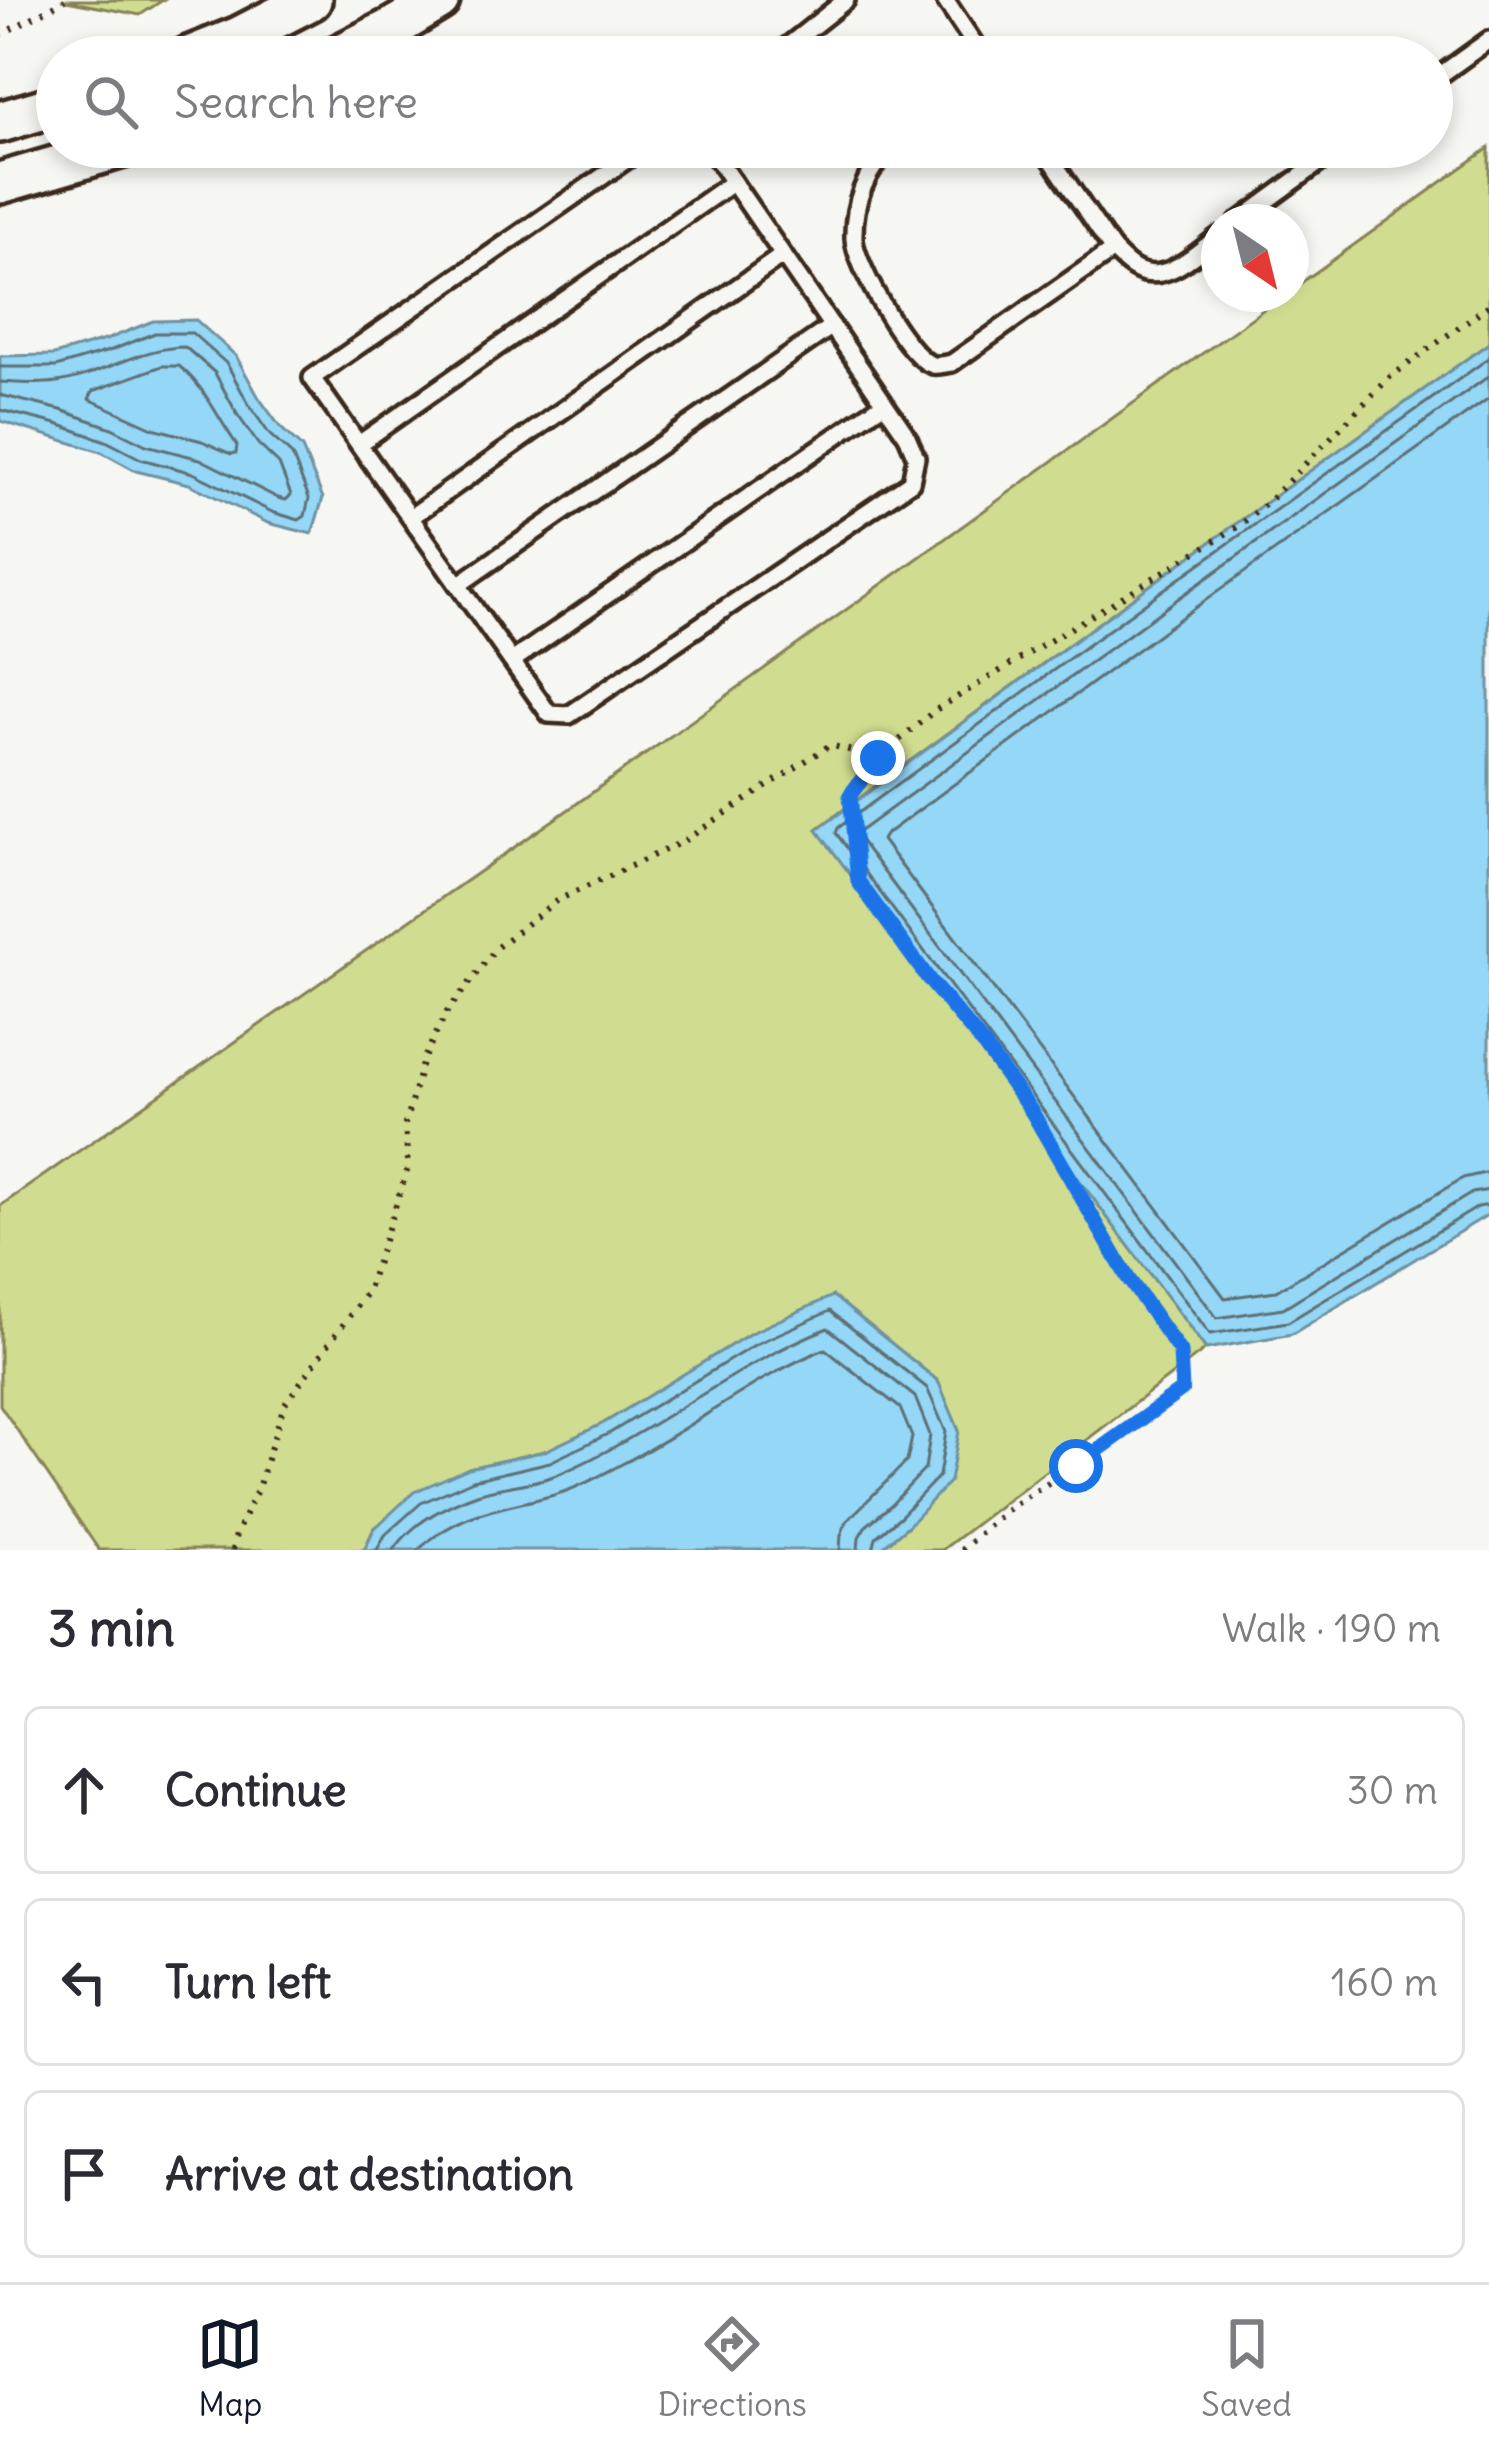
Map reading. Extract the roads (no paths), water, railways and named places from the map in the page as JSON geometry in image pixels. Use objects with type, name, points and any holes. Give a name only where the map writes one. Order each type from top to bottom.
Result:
[{"type":"main road","points":[[241,36],[310,0]]},
{"type":"main road","points":[[377,36],[439,0]]},
{"type":"main road","points":[[0,122],[36,111]]},
{"type":"main road","points":[[0,183],[51,168]]},
{"type":"lane","points":[[800,36],[846,0]]},
{"type":"lane","points":[[945,0],[969,36]]},
{"type":"lane","points":[[1453,66],[1489,40]]},
{"type":"lane","points":[[615,168],[312,378],[549,714],[569,715],[911,482],[916,458],[907,436],[723,168]]},
{"type":"lane","points":[[873,168],[857,199],[854,244],[890,316],[916,354],[932,365],[952,363],[1113,250]]},
{"type":"lane","points":[[1057,168],[1113,250],[1136,270],[1171,271],[1201,249]]},
{"type":"lane","points":[[1263,204],[1312,168]]},
{"type":"lane","points":[[359,444],[733,182]]},
{"type":"lane","points":[[411,517],[783,255]]},
{"type":"lane","points":[[458,585],[832,326]]},
{"type":"lane","points":[[512,661],[884,403]]},
{"type":"water","points":[[196,320],[236,356],[259,398],[302,448],[323,498],[312,534],[268,523],[189,484],[136,471],[101,452],[0,421],[0,356],[54,355],[153,321]]},
{"type":"water","points":[[1489,343],[1489,1214],[1292,1334],[1206,1349],[817,830]]},
{"type":"water","points":[[833,1296],[938,1381],[959,1431],[950,1481],[879,1550],[364,1550],[374,1529],[414,1492],[469,1468],[545,1451],[604,1423],[751,1333]]}]
